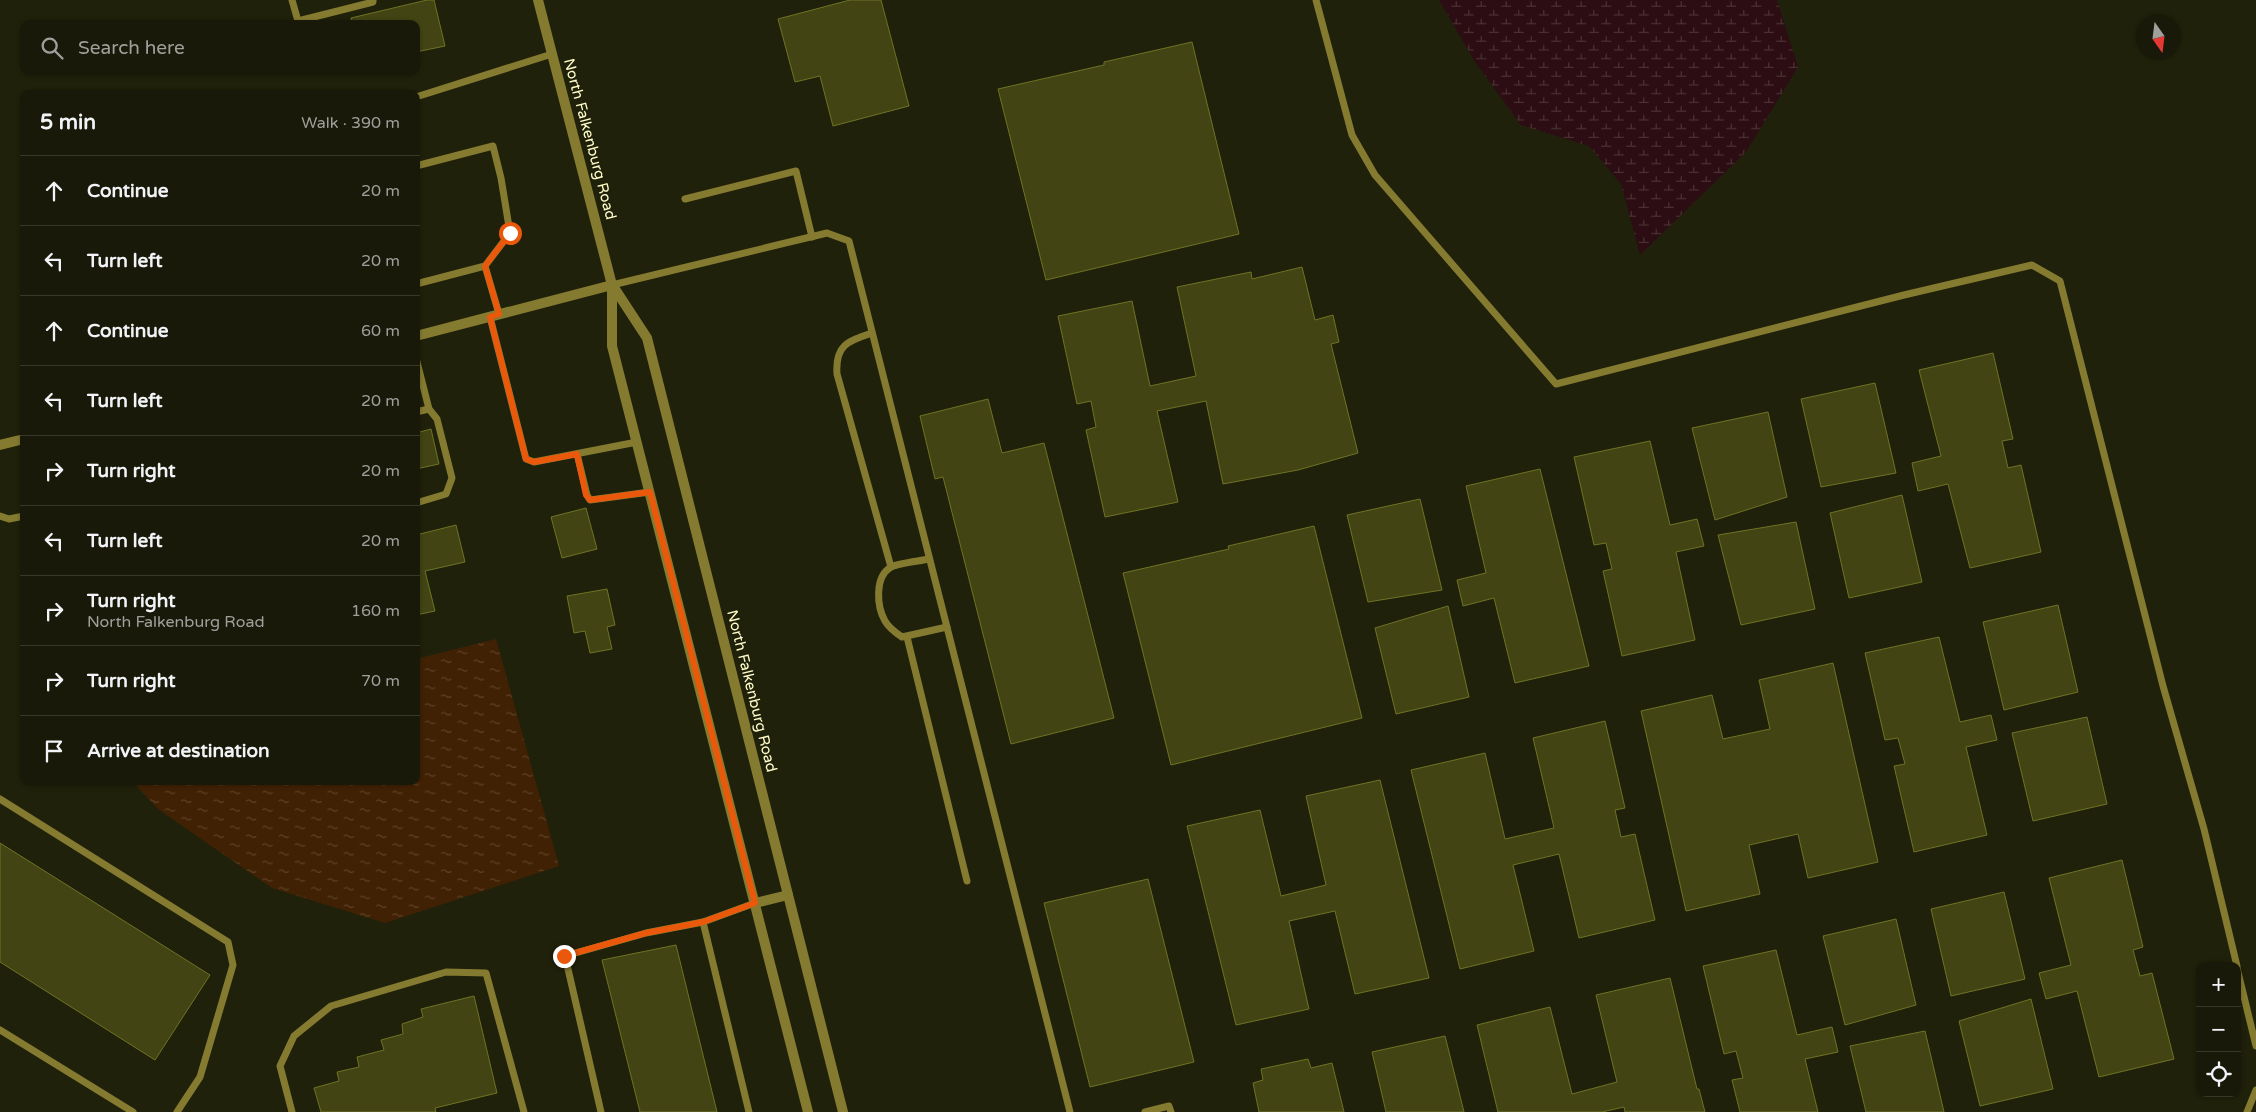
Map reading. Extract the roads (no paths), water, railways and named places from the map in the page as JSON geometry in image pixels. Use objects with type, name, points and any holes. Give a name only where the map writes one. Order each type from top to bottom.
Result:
[{"type":"street","name":"North Falkenburg Road","points":[[538,0],[612,285],[612,346],[808,1112]]},
{"type":"street","name":"North Falkenburg Road","points":[[612,285],[647,338],[843,1112]]},
{"type":"street","points":[[420,335],[612,285]]},
{"type":"street","points":[[0,445],[20,440]]},
{"type":"street","points":[[755,903],[788,895]]},
{"type":"lane","points":[[292,0],[298,20]]},
{"type":"lane","points":[[302,20],[373,2],[373,0]]},
{"type":"lane","points":[[1316,0],[1352,135],[1375,175],[1556,384],[1904,295],[2032,265],[2060,281],[2163,686],[2204,830],[2236,962]]},
{"type":"lane","points":[[420,96],[552,54]]},
{"type":"lane","points":[[420,165],[493,146],[501,178],[510,233],[485,266],[420,283]]},
{"type":"lane","points":[[685,199],[796,171],[812,237]]},
{"type":"lane","points":[[612,285],[827,233],[849,241],[1070,1112]]},
{"type":"lane","points":[[485,266],[526,459],[534,462],[637,442]]},
{"type":"lane","points":[[872,333],[850,341],[840,350],[836,362],[837,374],[891,567]]},
{"type":"lane","points":[[420,374],[429,409],[437,419],[452,478],[446,494],[420,502]]},
{"type":"lane","points":[[420,411],[429,409]]},
{"type":"lane","points":[[577,454],[586,495],[590,500],[650,492]]},
{"type":"lane","points":[[0,516],[9,519],[20,517]]},
{"type":"lane","points":[[929,559],[891,567],[882,578],[878,590],[880,607],[885,621],[894,632],[902,637],[947,627]]},
{"type":"lane","points":[[907,637],[966,881]]},
{"type":"lane","points":[[0,799],[228,942],[233,965],[200,1077],[178,1112]]},
{"type":"lane","points":[[601,1112],[564,956],[646,933],[703,922],[755,903]]},
{"type":"lane","points":[[703,922],[749,1112]]},
{"type":"lane","points":[[292,1112],[280,1066],[294,1036],[331,1006],[446,972],[486,973],[524,1112]]},
{"type":"lane","points":[[2241,984],[2256,1046]]},
{"type":"lane","points":[[0,1030],[133,1112]]},
{"type":"lane","points":[[2247,1112],[2256,1090]]},
{"type":"lane","points":[[1145,1112],[1169,1106],[1171,1112]]},
{"type":"water","points":[[496,639],[559,866],[385,923],[272,888],[158,809],[136,785],[420,785],[420,658]]}]
